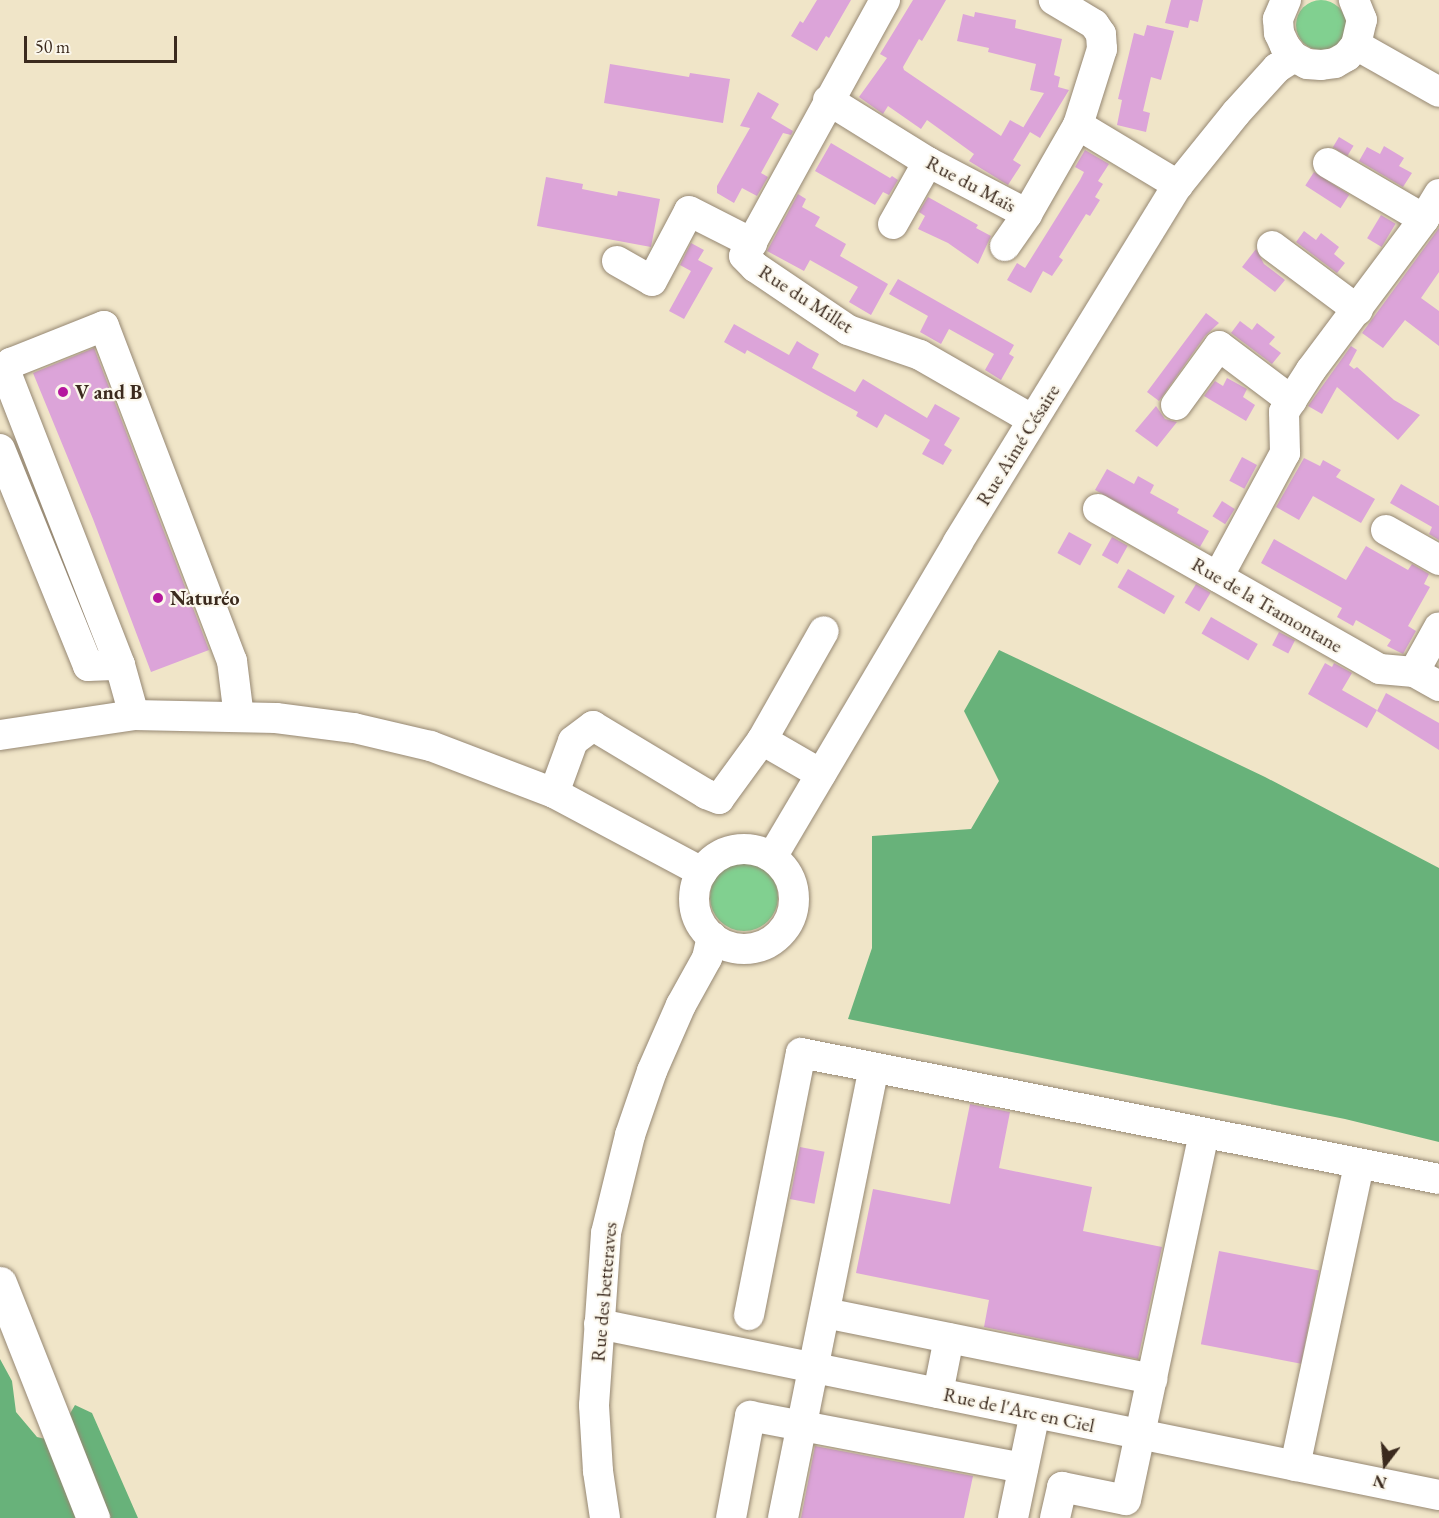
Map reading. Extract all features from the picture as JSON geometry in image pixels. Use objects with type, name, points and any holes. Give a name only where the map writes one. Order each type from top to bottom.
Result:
[{"type":"main road","points":[[0,1283],[93,1518]]},
{"type":"street","name":"Rue du Millet","points":[[885,0],[744,256],[755,267],[848,330],[920,355],[1033,420]]},
{"type":"street","name":"Rue du Maïs","points":[[828,100],[928,162],[1027,214],[1078,126],[1102,49],[1101,34],[1094,24],[1054,0]]},
{"type":"street","points":[[1286,0],[1278,19],[1279,33],[1285,46],[1294,57],[1307,64],[1321,65],[1341,59],[1356,45],[1362,20],[1354,0]]},
{"type":"street","points":[[1356,45],[1439,92]]},
{"type":"street","name":"Rue Aimé Césaire","points":[[772,857],[1033,420],[1178,185],[1236,113],[1277,68],[1294,57]]},
{"type":"street","points":[[1078,126],[1178,185]]},
{"type":"street","points":[[893,224],[928,162]]},
{"type":"street","points":[[1328,163],[1424,219]]},
{"type":"street","points":[[1218,577],[1285,453],[1284,412],[1311,370],[1358,310],[1424,219],[1439,194]]},
{"type":"street","points":[[617,261],[652,281],[689,211],[752,243]]},
{"type":"street","points":[[1005,246],[1027,214]]},
{"type":"street","points":[[1272,246],[1358,310]]},
{"type":"street","points":[[134,714],[120,665],[3,378],[11,363],[105,326],[232,662],[239,717]]},
{"type":"street","points":[[1176,405],[1219,346],[1292,400]]},
{"type":"street","points":[[0,449],[36,543],[88,666],[120,665]]},
{"type":"street","name":"Rue de la Tramontane","points":[[1098,509],[1380,669],[1426,679]]},
{"type":"street","points":[[1386,530],[1439,561]]},
{"type":"street","points":[[36,543],[47,531],[70,540]]},
{"type":"street","points":[[1426,679],[1439,627]]},
{"type":"street","points":[[554,793],[573,741],[593,726],[705,794],[719,799],[762,740],[824,631]]},
{"type":"street","points":[[0,735],[134,714],[276,717],[354,728],[431,746],[554,793],[702,872]]},
{"type":"street","points":[[762,740],[821,774]]},
{"type":"street","points":[[749,849],[772,857],[784,868],[791,882],[794,898],[792,914],[784,929],[773,940],[758,947],[742,949],[726,946],[712,937],[702,926],[695,911],[694,895],[702,872],[718,856],[733,850],[749,849]]},
{"type":"street","name":"Rue des betteraves","points":[[605,1518],[598,1471],[594,1405],[606,1233],[630,1135],[652,1071],[681,1005],[707,958],[712,937]]},
{"type":"street","points":[[749,1315],[801,1053],[1439,1179]]},
{"type":"street","points":[[783,1518],[874,1068]]},
{"type":"street","points":[[1055,1518],[1062,1487],[1126,1500],[1204,1133]]},
{"type":"street","points":[[1295,1466],[1359,1164]]},
{"type":"street","points":[[825,1313],[1152,1379]]},
{"type":"street","name":"Rue de l'Arc en Ciel","points":[[599,1324],[1439,1495]]},
{"type":"street","points":[[938,1393],[949,1338]]},
{"type":"street","points":[[1013,1518],[1035,1413]]},
{"type":"street","points":[[731,1518],[750,1416],[1023,1468]]},
{"type":"green space","points":[[1316,0],[1326,0],[1339,7],[1346,20],[1346,30],[1339,43],[1326,50],[1316,50],[1307,46],[1300,39],[1296,30],[1296,20],[1300,11],[1307,4]]},
{"type":"green space","points":[[999,650],[1265,777],[1439,868],[1439,1142],[1345,1119],[848,1019],[872,948],[872,836],[971,829],[999,781],[964,711]]},
{"type":"green space","points":[[744,863],[757,866],[768,873],[775,884],[778,897],[775,910],[768,921],[757,928],[744,931],[731,928],[720,921],[713,910],[710,897],[713,884],[720,873],[731,866]]},
{"type":"green space","points":[[0,1359],[12,1381],[16,1412],[37,1437],[54,1441],[75,1405],[92,1413],[138,1518],[0,1518]]},
{"type":"building","points":[[817,0],[851,0],[829,38],[826,36],[817,51],[791,36],[800,21],[803,23]]},
{"type":"building","points":[[913,0],[946,0],[922,41],[919,39],[903,67],[904,70],[1001,136],[1010,120],[1023,127],[1044,93],[1030,90],[1036,64],[988,52],[989,48],[957,41],[963,14],[974,17],[975,12],[1016,20],[1015,28],[1062,39],[1054,75],[1060,77],[1058,87],[1069,90],[1040,138],[1030,132],[1013,160],[1021,165],[1008,185],[969,161],[974,154],[927,120],[921,129],[888,106],[883,114],[859,97],[887,58],[880,54]]},
{"type":"building","points":[[1171,0],[1203,0],[1198,22],[1190,20],[1188,28],[1165,23]]},
{"type":"building","points":[[1147,25],[1174,31],[1161,80],[1151,77],[1143,111],[1150,113],[1146,132],[1117,125],[1122,100],[1118,99],[1134,33],[1144,36]]},
{"type":"building","points":[[610,64],[689,77],[690,73],[730,79],[723,123],[604,103]]},
{"type":"building","points":[[758,92],[779,104],[771,118],[793,131],[791,135],[783,133],[761,173],[768,177],[757,196],[742,188],[734,203],[717,193],[717,186],[750,128],[740,126]]},
{"type":"building","points":[[1339,137],[1354,146],[1347,156],[1333,147]]},
{"type":"building","points":[[831,143],[890,178],[892,176],[898,180],[889,195],[883,192],[875,205],[815,171]]},
{"type":"building","points":[[1384,146],[1404,158],[1399,166],[1412,173],[1403,187],[1359,161],[1367,147],[1380,154]]},
{"type":"building","points":[[1085,150],[1109,164],[1098,181],[1103,184],[1095,197],[1100,200],[1090,216],[1086,214],[1059,257],[1063,260],[1052,276],[1043,271],[1031,293],[1007,280],[1017,263],[1025,268],[1080,180],[1084,172],[1075,167]]},
{"type":"building","points":[[1314,172],[1349,195],[1341,208],[1305,185]]},
{"type":"building","points":[[546,177],[583,184],[582,189],[617,196],[618,191],[660,199],[651,247],[537,226]]},
{"type":"building","points":[[798,194],[806,199],[802,207],[820,217],[815,226],[846,244],[840,256],[888,284],[871,315],[849,302],[858,287],[810,260],[804,271],[767,251]]},
{"type":"building","points":[[928,197],[978,225],[976,228],[991,236],[978,264],[948,243],[918,229],[925,216],[919,212]]},
{"type":"building","points":[[1381,215],[1396,224],[1382,247],[1367,238]]},
{"type":"building","points":[[1439,228],[1439,272],[1421,298],[1439,311],[1439,346],[1405,320],[1383,348],[1362,333]]},
{"type":"building","points":[[1304,231],[1316,240],[1321,233],[1339,247],[1334,254],[1345,263],[1337,273],[1296,242]]},
{"type":"building","points":[[691,243],[704,250],[698,260],[713,268],[684,319],[669,311],[691,271],[680,265]]},
{"type":"building","points":[[1256,249],[1264,264],[1285,280],[1275,292],[1242,267]]},
{"type":"building","points":[[898,279],[1014,345],[1009,354],[1014,357],[1001,380],[985,370],[994,354],[949,329],[941,344],[920,332],[928,316],[889,294]]},
{"type":"building","points":[[1206,313],[1219,323],[1205,336],[1159,401],[1147,392]]},
{"type":"building","points":[[1240,321],[1252,330],[1257,323],[1275,337],[1269,344],[1281,353],[1272,364],[1231,333]]},
{"type":"building","points":[[734,324],[789,355],[797,341],[819,354],[812,368],[855,392],[863,379],[927,418],[935,404],[960,418],[944,445],[952,450],[943,465],[922,454],[930,440],[885,414],[877,428],[856,416],[858,412],[747,350],[745,354],[724,342]]},
{"type":"building","points":[[1351,346],[1357,350],[1349,365],[1354,369],[1357,367],[1394,400],[1420,415],[1398,440],[1337,387],[1322,414],[1308,406]]},
{"type":"building","points":[[94,348],[209,650],[151,672],[93,519],[33,373]]},
{"type":"building","points":[[1227,378],[1247,389],[1243,397],[1255,405],[1246,421],[1204,396],[1215,381],[1223,386]]},
{"type":"building","points":[[1156,406],[1165,419],[1177,422],[1157,447],[1135,431]]},
{"type":"building","points":[[1242,457],[1257,465],[1244,489],[1229,481]]},
{"type":"building","points":[[1304,458],[1320,466],[1323,460],[1341,470],[1336,477],[1375,499],[1361,523],[1313,496],[1299,520],[1276,507]]},
{"type":"building","points":[[1107,469],[1134,484],[1138,476],[1154,485],[1150,493],[1179,509],[1177,513],[1209,531],[1200,547],[1095,490]]},
{"type":"building","points":[[1401,484],[1439,506],[1439,540],[1429,534],[1432,527],[1390,503]]},
{"type":"building","points":[[1222,501],[1235,509],[1225,524],[1212,516]]},
{"type":"building","points":[[1069,532],[1092,545],[1080,566],[1057,553]]},
{"type":"building","points":[[1112,537],[1128,546],[1118,564],[1102,555]]},
{"type":"building","points":[[1274,539],[1346,580],[1366,546],[1408,570],[1412,564],[1429,574],[1424,584],[1430,587],[1408,626],[1416,631],[1403,654],[1387,646],[1391,640],[1356,620],[1353,626],[1337,617],[1342,608],[1261,563]]},
{"type":"building","points":[[1128,569],[1175,596],[1164,614],[1118,587]]},
{"type":"building","points":[[1196,584],[1211,593],[1199,612],[1185,603]]},
{"type":"building","points":[[1211,617],[1258,644],[1248,660],[1202,633]]},
{"type":"building","points":[[1279,632],[1295,640],[1288,654],[1272,645]]},
{"type":"building","points":[[1325,663],[1332,667],[1334,663],[1352,673],[1342,690],[1377,710],[1367,728],[1308,694]]},
{"type":"building","points":[[1386,693],[1439,723],[1439,750],[1377,711]]},
{"type":"building","points":[[970,1104],[1010,1112],[999,1168],[1092,1187],[1083,1231],[1162,1247],[1138,1359],[984,1327],[989,1300],[856,1273],[873,1189],[950,1204]]},
{"type":"building","points":[[800,1147],[825,1152],[814,1204],[790,1199]]},
{"type":"building","points":[[1219,1251],[1319,1270],[1301,1364],[1201,1344]]},
{"type":"building","points":[[815,1446],[973,1476],[964,1518],[801,1518]]},
{"type":"place","name":"V and B","points":[[63,392]]},
{"type":"place","name":"Naturéo","points":[[158,598]]}]
